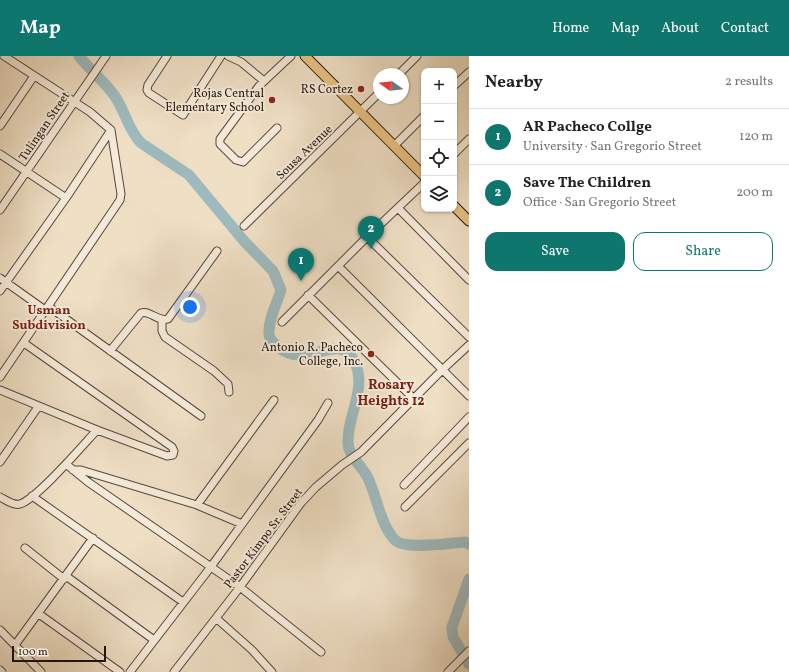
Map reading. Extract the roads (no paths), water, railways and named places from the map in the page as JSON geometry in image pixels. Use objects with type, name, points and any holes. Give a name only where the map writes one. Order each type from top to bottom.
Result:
[{"type":"main road","points":[[305,56],[421,173]]},
{"type":"main road","points":[[457,209],[469,221]]},
{"type":"street","points":[[0,378],[120,200],[111,130],[90,112],[4,56]]},
{"type":"street","name":"Tulingan Street","points":[[0,210],[106,56]]},
{"type":"street","points":[[167,56],[148,85],[147,90],[149,93],[183,115],[221,56]]},
{"type":"street","points":[[228,56],[241,62],[264,81]]},
{"type":"street","points":[[277,128],[243,162],[236,160],[220,144],[220,140],[247,100],[264,81],[291,56]]},
{"type":"street","points":[[405,68],[417,56]]},
{"type":"street","points":[[457,83],[469,72]]},
{"type":"street","points":[[0,126],[34,76]]},
{"type":"street","name":"Sousa Avenue","points":[[244,226],[373,99]]},
{"type":"street","points":[[394,146],[421,119]]},
{"type":"street","points":[[0,291],[3,280],[66,198],[111,130]]},
{"type":"street","points":[[457,152],[467,144]]},
{"type":"street","points":[[0,154],[66,198]]},
{"type":"street","points":[[282,322],[367,237],[421,186]]},
{"type":"street","points":[[398,208],[469,280]]},
{"type":"street","points":[[367,237],[469,337]]},
{"type":"street","points":[[110,351],[141,313],[145,312],[162,320],[168,319],[217,251]]},
{"type":"street","points":[[338,266],[469,396]]},
{"type":"street","points":[[3,280],[110,351],[200,416]]},
{"type":"street","points":[[308,296],[414,399]]},
{"type":"street","points":[[162,320],[162,331],[165,337],[214,371],[228,384],[229,392]]},
{"type":"street","points":[[0,390],[38,407],[97,430],[167,456],[173,455],[174,451],[172,447],[24,343]]},
{"type":"street","name":"Pastor Kimpo Sr. Street","points":[[174,672],[240,587],[301,503],[316,487],[342,465],[361,452],[442,370],[469,345]]},
{"type":"street","points":[[198,505],[274,400]]},
{"type":"street","points":[[130,672],[210,568],[318,420],[328,403]]},
{"type":"street","points":[[0,462],[38,407]]},
{"type":"street","points":[[404,485],[469,417]]},
{"type":"street","points":[[0,497],[15,504],[19,504],[32,496],[66,464],[97,430]]},
{"type":"street","points":[[405,507],[469,443]]},
{"type":"street","points":[[66,464],[88,482],[210,568],[240,587],[321,652]]},
{"type":"street","points":[[73,470],[81,470],[198,505],[242,524]]},
{"type":"street","points":[[32,496],[183,602]]},
{"type":"street","points":[[16,645],[93,538]]},
{"type":"street","points":[[24,548],[154,640]]},
{"type":"street","points":[[39,614],[120,672]]},
{"type":"street","points":[[216,618],[252,650],[272,672]]},
{"type":"street","points":[[0,630],[42,672]]},
{"type":"street","points":[[450,670],[469,651]]},
{"type":"waterway","points":[[79,56],[114,95],[133,132],[141,143],[189,175],[244,241],[273,271],[281,290],[270,323],[270,339],[277,346],[288,353],[299,355],[329,349],[338,349],[346,351],[353,359],[359,380],[349,432],[348,442],[350,452],[368,478],[389,533],[399,543],[407,545],[439,545],[465,542],[469,544]]},
{"type":"waterway","points":[[469,579],[452,627],[453,637],[469,664]]},
{"type":"place","name":"RS Cortez","points":[[361,89]]},
{"type":"place","name":"Rojas Central Elementary School","points":[[272,100]]},
{"type":"place","name":"Save The Children","points":[[371,249]]},
{"type":"place","name":"AR Pacheco Collge","points":[[301,281]]},
{"type":"place","name":"Antonio R. Pacheco College, Inc.","points":[[371,354]]},
{"type":"district","name":"Usman Subdivision","points":[[49,316]]},
{"type":"district","name":"Rosary Heights 12","points":[[391,392]]}]
